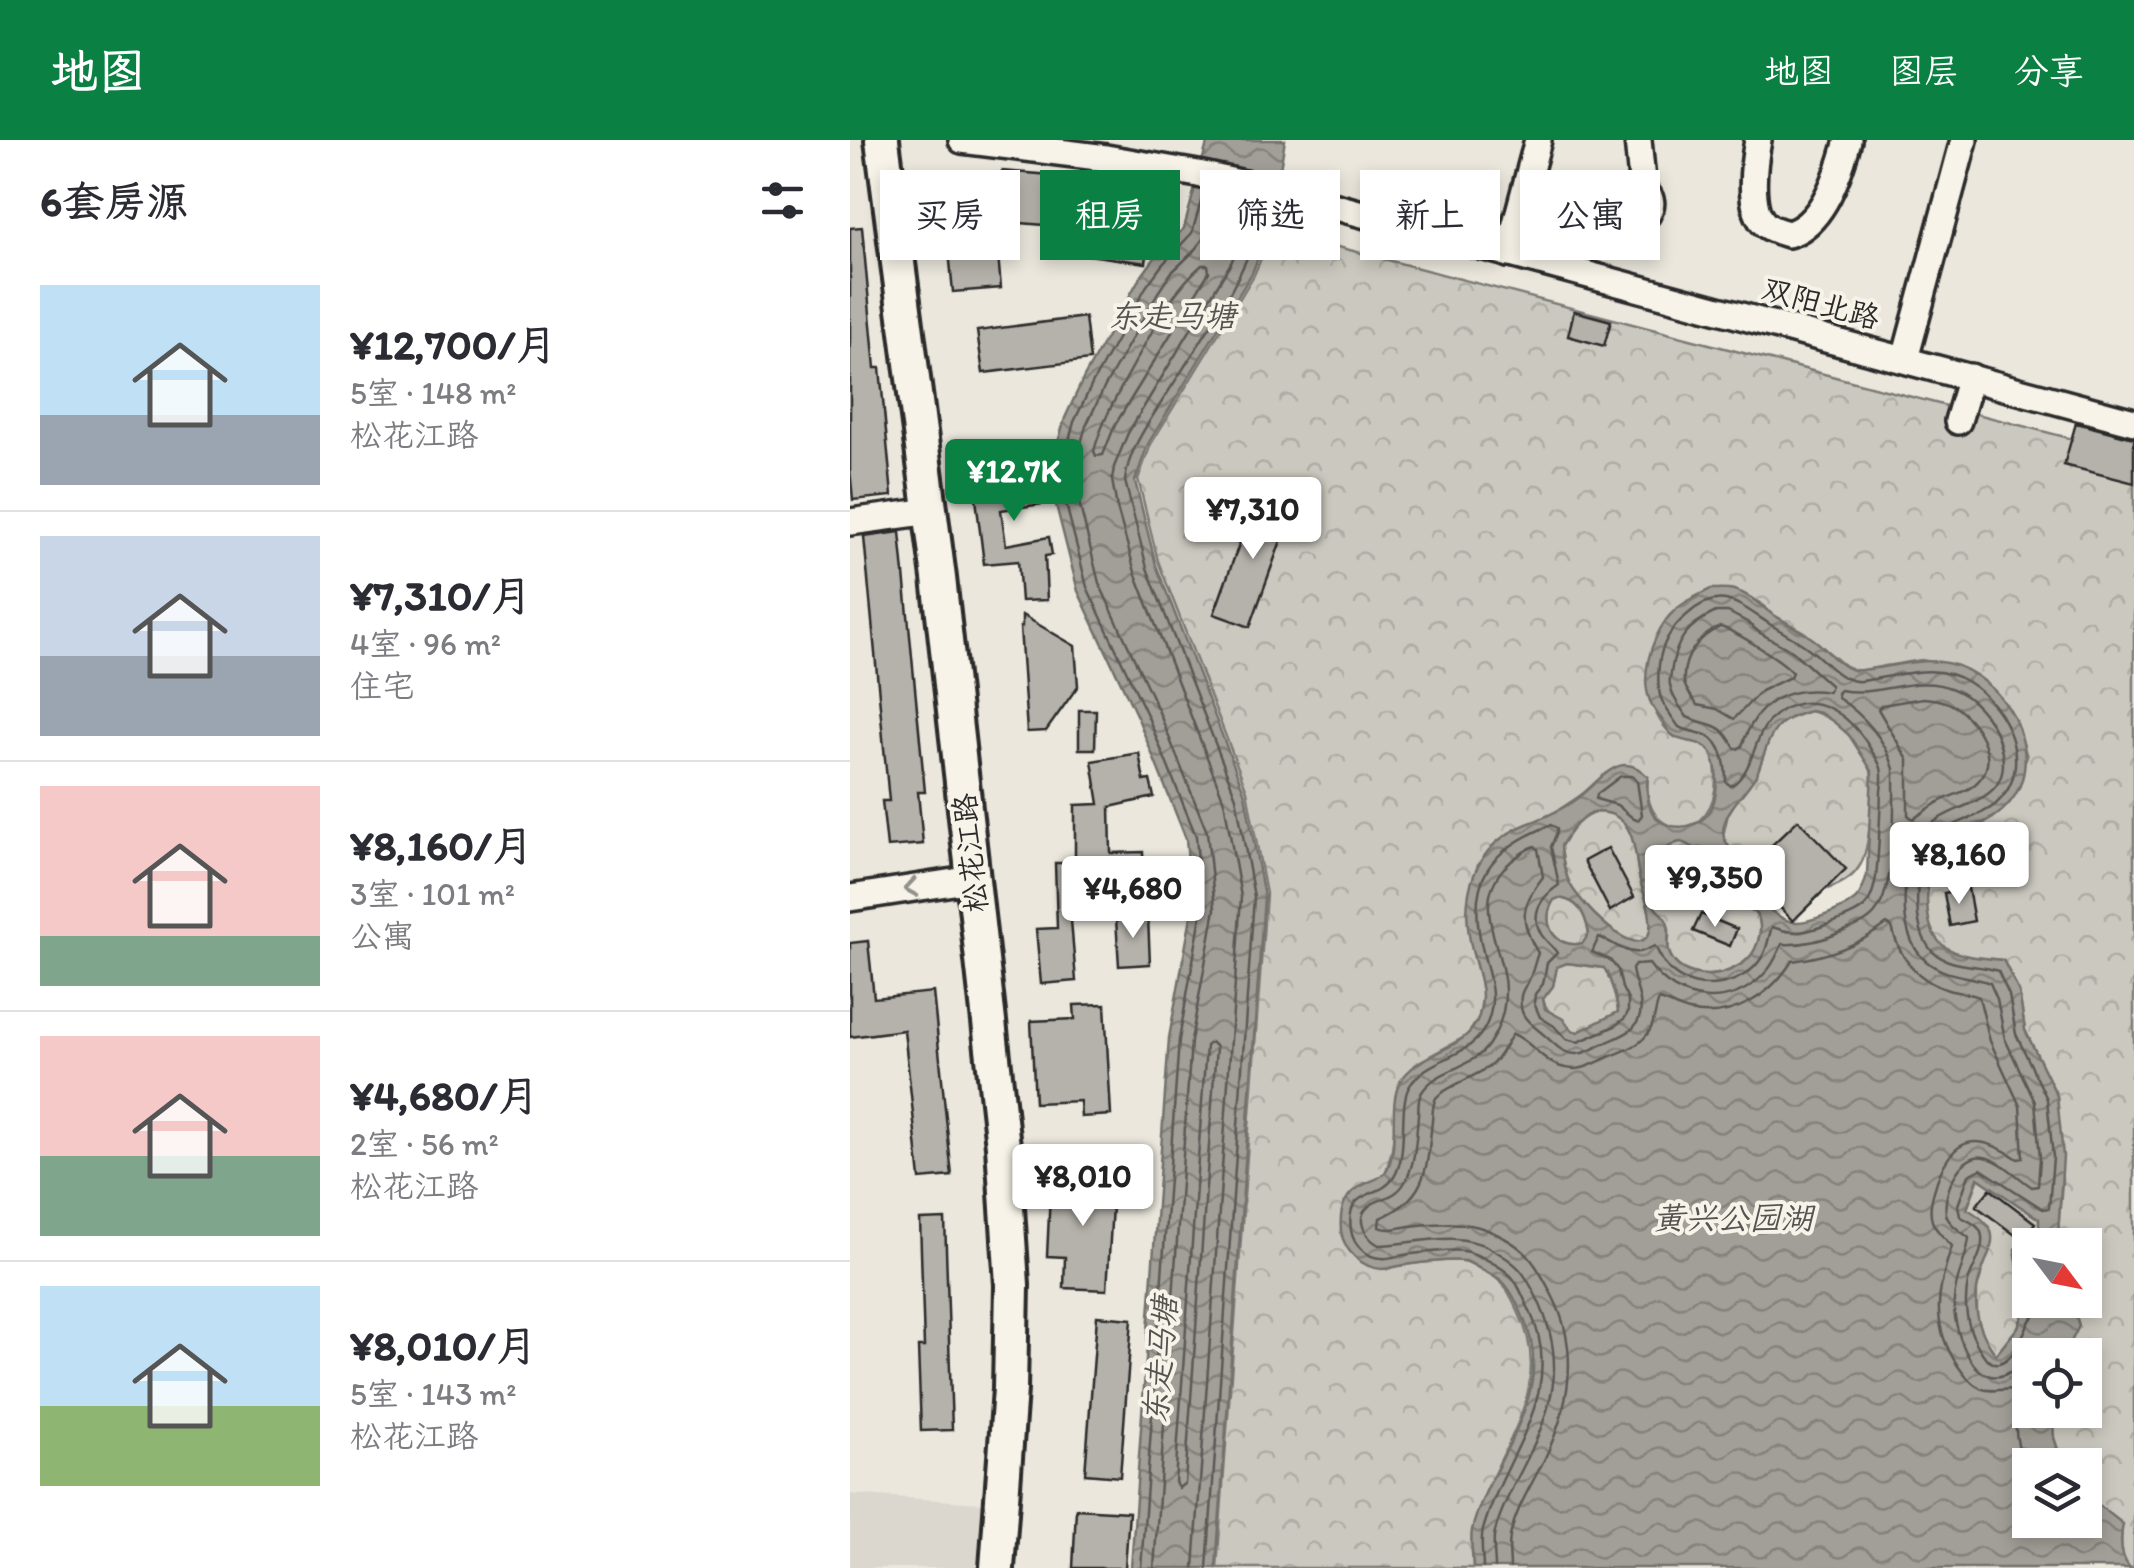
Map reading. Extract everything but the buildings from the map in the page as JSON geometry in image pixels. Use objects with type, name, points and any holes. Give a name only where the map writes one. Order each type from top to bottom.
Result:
[{"type":"main road","name":"松花江路","points":[[882,140],[931,511],[1003,1146],[1012,1286],[1010,1389],[997,1568]]},
{"type":"street","name":"双阳北路","points":[[962,140],[1106,158],[1278,191],[2134,422]]},
{"type":"street","points":[[1508,254],[1538,140]]},
{"type":"street","points":[[1638,140],[1641,170]]},
{"type":"street","points":[[1758,140],[1752,166],[1759,217],[1766,225],[1788,234],[1806,226],[1817,212],[1834,182],[1848,140]]},
{"type":"street","points":[[1905,359],[1964,140]]},
{"type":"street","points":[[1958,422],[1971,377]]},
{"type":"street","points":[[850,522],[931,511]]},
{"type":"street","points":[[850,898],[972,878]]},
{"type":"shaded area","points":[[850,1494],[982,1503],[977,1568],[850,1568]]},
{"type":"green space","points":[[1340,248],[1360,253],[1360,260],[1388,260],[2134,455],[2134,1568],[2126,1564],[2122,1553],[2122,1524],[2102,1508],[2102,1448],[2057,1448],[2054,1438],[2053,1428],[2102,1428],[2102,1338],[2073,1338],[2079,1326],[2077,1318],[2102,1318],[2102,1228],[2058,1228],[2062,1181],[2057,1096],[2025,1030],[2019,992],[2003,960],[1948,950],[1935,937],[1927,910],[1929,879],[1938,852],[1951,838],[1993,818],[2011,795],[2027,757],[2016,720],[1957,666],[1921,660],[1857,671],[1760,603],[1733,590],[1711,589],[1687,601],[1648,670],[1647,679],[1654,708],[1664,726],[1677,737],[1703,745],[1713,756],[1713,798],[1705,814],[1693,824],[1667,824],[1656,815],[1649,799],[1648,777],[1583,794],[1498,842],[1478,864],[1467,912],[1483,992],[1479,1017],[1468,1035],[1417,1063],[1400,1083],[1386,1172],[1364,1184],[1387,1269],[1436,1261],[1471,1264],[1505,1287],[1529,1341],[1531,1370],[1527,1397],[1473,1529],[1473,1568],[1217,1568],[1266,894],[1247,791],[1158,561],[1138,479],[1151,444],[1260,260],[1340,260]]},
{"type":"green space","points":[[1810,711],[1838,725],[1866,759],[1873,788],[1869,834],[1859,867],[1843,882],[1808,893],[1784,895],[1758,886],[1734,869],[1732,853],[1723,836],[1728,814],[1756,776],[1772,732],[1785,720]]},
{"type":"green space","points":[[1597,812],[1619,818],[1631,836],[1651,924],[1647,937],[1639,941],[1605,924],[1575,892],[1566,875],[1560,846],[1580,821]]},
{"type":"green space","points":[[1681,841],[1700,852],[1718,894],[1752,911],[1759,921],[1758,942],[1752,954],[1728,971],[1694,974],[1679,966],[1669,952],[1669,929],[1654,907],[1651,875],[1665,850]]},
{"type":"green space","points":[[1554,899],[1572,902],[1583,915],[1589,933],[1584,943],[1565,942],[1552,933],[1548,917]]},
{"type":"green space","points":[[1567,963],[1604,968],[1618,1012],[1578,1032],[1557,1020],[1543,999],[1553,986],[1557,966]]},
{"type":"green space","points":[[1979,1178],[2039,1219],[2039,1228],[2012,1228],[2012,1318],[2022,1318],[1996,1355],[1977,1318],[1981,1275],[1967,1209]]},
{"type":"water","name":"东走马塘","points":[[1208,140],[1285,140],[1280,170],[1200,170],[1200,260],[1257,260],[1148,444],[1135,481],[1156,565],[1245,794],[1264,897],[1216,1568],[1131,1568],[1169,1038],[1192,911],[1186,839],[1139,721],[1078,591],[1054,497],[1055,453],[1065,418],[1084,377],[1138,281],[1153,260],[1180,260],[1180,232]]},
{"type":"water","name":"黄兴公园湖","points":[[1711,589],[1734,590],[1812,638],[1853,670],[1927,661],[1958,666],[1994,690],[2018,727],[2024,769],[2018,790],[1998,814],[1954,836],[1941,847],[1928,884],[1928,913],[1936,938],[1965,955],[2003,960],[2019,992],[2025,1030],[2057,1096],[2063,1156],[2058,1228],[2039,1228],[2039,1219],[1978,1178],[1967,1209],[1989,1227],[1992,1244],[1977,1289],[1977,1316],[1996,1355],[2022,1318],[2077,1318],[2079,1326],[2073,1338],[2012,1338],[2012,1428],[2053,1428],[2057,1448],[2012,1448],[2012,1538],[2102,1538],[2102,1507],[2123,1524],[2121,1547],[2130,1568],[1473,1568],[1472,1530],[1515,1433],[1532,1383],[1528,1330],[1504,1283],[1468,1262],[1382,1269],[1361,1262],[1343,1238],[1343,1208],[1353,1191],[1386,1171],[1393,1150],[1394,1103],[1400,1082],[1419,1063],[1464,1037],[1479,1016],[1482,990],[1467,911],[1474,875],[1493,845],[1568,805],[1620,766],[1629,765],[1648,777],[1652,811],[1668,825],[1694,824],[1712,807],[1717,780],[1711,753],[1703,745],[1681,740],[1670,732],[1647,691],[1647,670],[1656,638],[1666,620],[1681,606]],"holes":[[[1810,711],[1820,713],[1849,735],[1872,771],[1867,874],[1862,889],[1847,905],[1800,922],[1779,916],[1751,892],[1737,874],[1723,834],[1728,814],[1758,771],[1774,732],[1787,720]],[[1597,812],[1616,816],[1632,837],[1651,922],[1649,934],[1639,941],[1605,924],[1583,902],[1568,879],[1561,846],[1576,825]],[[1681,842],[1704,858],[1718,895],[1749,908],[1760,922],[1752,955],[1720,973],[1694,974],[1673,960],[1668,948],[1668,925],[1653,904],[1650,885],[1659,857]],[[1559,898],[1577,905],[1589,933],[1583,943],[1565,942],[1552,933],[1548,917],[1554,900]],[[1567,963],[1604,968],[1618,1012],[1578,1032],[1572,1031],[1563,1019],[1545,1009],[1543,999],[1553,986],[1557,967]]]}]
